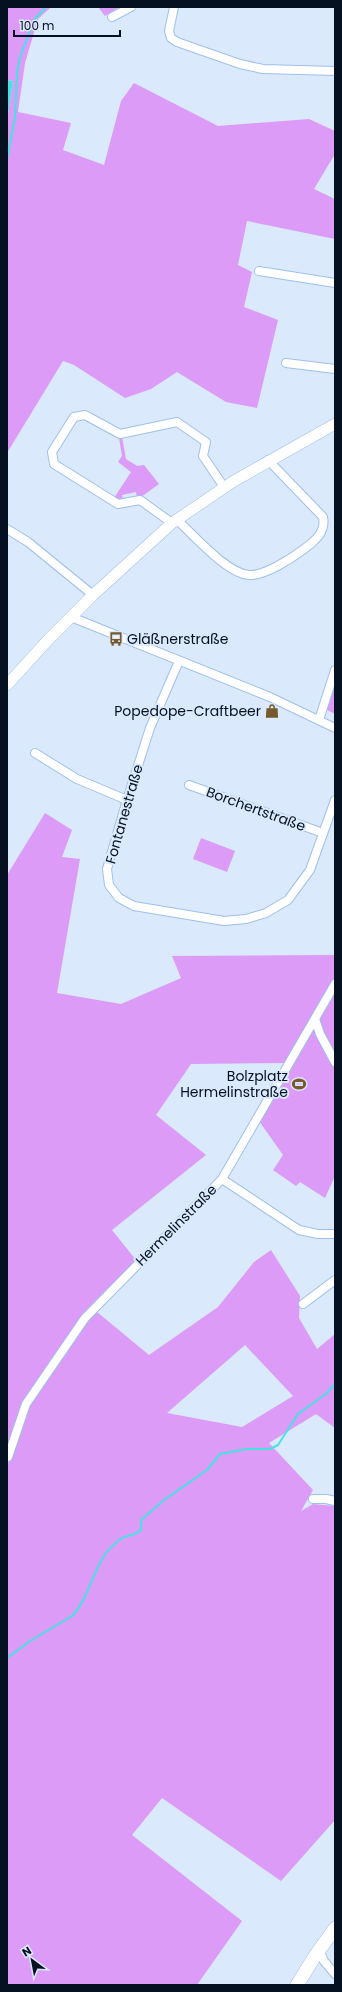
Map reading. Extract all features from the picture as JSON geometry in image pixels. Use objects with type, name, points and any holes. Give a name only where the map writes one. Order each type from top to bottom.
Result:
[{"type":"main road","points":[[297,1985],[335,1928]]},
{"type":"street","points":[[112,17],[131,7]]},
{"type":"street","points":[[174,7],[169,31],[170,37],[174,41],[240,64],[263,69],[335,71]]},
{"type":"street","points":[[259,271],[335,283]]},
{"type":"street","points":[[286,363],[335,369]]},
{"type":"street","points":[[224,486],[203,456],[206,442],[177,422],[120,434],[85,415],[74,416],[52,452],[54,464],[118,504],[140,500],[174,521],[221,560],[244,573],[256,574],[285,562],[318,538],[324,522],[323,517],[268,460]]},
{"type":"street","points":[[7,685],[93,595],[174,521],[224,486],[268,460],[335,424]]},
{"type":"street","points":[[7,528],[28,542],[93,595]]},
{"type":"street","points":[[71,617],[274,698],[335,728]]},
{"type":"street","name":"Fontanestraße","points":[[179,661],[150,728],[107,870],[107,878],[112,890],[119,898],[128,904],[224,921],[246,919],[266,913],[288,900],[298,889],[310,870],[335,800]]},
{"type":"street","points":[[319,720],[335,670]]},
{"type":"street","points":[[35,753],[77,779],[127,800]]},
{"type":"street","name":"Borchertstraße","points":[[189,786],[323,833]]},
{"type":"street","name":"Hermelinstraße","points":[[8,1457],[26,1404],[85,1318],[222,1179],[335,984]]},
{"type":"street","points":[[315,1019],[320,1034],[335,1062]]},
{"type":"street","points":[[222,1179],[299,1230],[318,1234],[335,1234]]},
{"type":"street","points":[[303,1304],[335,1280]]},
{"type":"street","points":[[313,1499],[335,1501]]},
{"type":"street","points":[[319,1950],[324,1961],[335,1974]]},
{"type":"shaded area","points":[[7,7],[51,7],[38,19],[25,63],[18,112],[71,123],[63,150],[104,165],[121,101],[134,83],[218,126],[309,119],[335,131],[335,154],[314,189],[335,199],[335,239],[247,221],[238,265],[252,272],[244,307],[278,320],[257,408],[226,402],[177,372],[151,389],[125,398],[74,365],[63,361],[7,453],[7,121],[13,81],[7,80]]},
{"type":"shaded area","points":[[98,7],[119,7],[105,16]]},
{"type":"shaded area","points":[[7,80],[13,81],[7,121]]},
{"type":"shaded area","points":[[122,437],[126,459],[137,466],[144,465],[159,484],[141,497],[137,498],[136,492],[122,495],[123,500],[118,501],[114,498],[131,472],[118,462],[122,456],[119,438]]},
{"type":"shaded area","points":[[333,690],[335,691],[335,714],[327,710]]},
{"type":"shaded area","points":[[45,813],[72,830],[62,857],[80,859],[57,993],[121,1004],[181,978],[172,956],[335,955],[335,977],[285,1063],[191,1064],[156,1115],[206,1155],[112,1230],[136,1260],[91,1307],[149,1355],[218,1307],[254,1262],[271,1250],[300,1296],[299,1318],[317,1349],[335,1334],[335,1428],[316,1414],[269,1443],[313,1490],[301,1511],[313,1504],[335,1506],[335,1820],[281,1881],[162,1798],[132,1835],[242,1921],[197,1985],[7,1985],[7,1468],[11,1452],[7,1451],[7,875]],"holes":[[[245,1345],[293,1396],[242,1427],[167,1413]]]},
{"type":"shaded area","points":[[201,838],[235,851],[227,872],[193,859]]},
{"type":"shaded area","points":[[335,991],[335,1176],[325,1198],[300,1182],[296,1186],[273,1170],[283,1155],[259,1121]]},
{"type":"waterway","points":[[7,160],[15,117],[17,73],[20,57],[34,20],[46,7]]},
{"type":"waterway","points":[[7,1658],[30,1641],[72,1616],[83,1601],[97,1568],[106,1553],[122,1538],[136,1534],[141,1530],[141,1520],[164,1500],[207,1470],[220,1454],[247,1449],[270,1449],[278,1445],[298,1414],[327,1393],[335,1384]]},
{"type":"place","name":"Gläßnerstraße","points":[[116,639]]},
{"type":"place","name":"Popedope-Craftbeer","points":[[272,711]]},
{"type":"place","name":"Bolzplatz Hermelinstraße","points":[[299,1084]]}]
